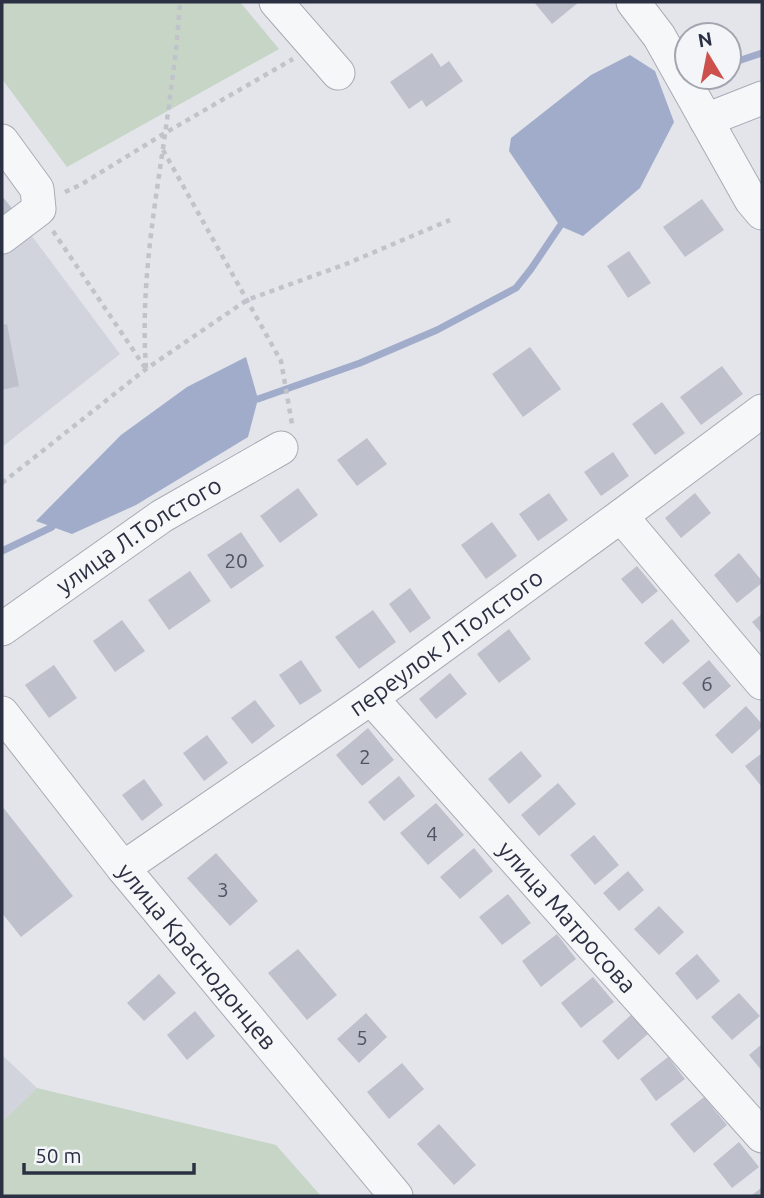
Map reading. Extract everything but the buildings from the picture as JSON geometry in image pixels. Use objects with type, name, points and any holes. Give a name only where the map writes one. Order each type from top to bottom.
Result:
[{"type":"street","points":[[276,2],[338,73]]},
{"type":"street","points":[[633,2],[659,36],[751,200],[762,212]]},
{"type":"street","points":[[706,121],[762,98]]},
{"type":"street","points":[[2,141],[37,189],[38,209],[2,237]]},
{"type":"street","name":"переулок Л.Толстого","points":[[123,868],[370,698],[762,411]]},
{"type":"street","name":"улица Л.Толстого","points":[[2,629],[162,516],[281,448]]},
{"type":"street","points":[[621,516],[762,683]]},
{"type":"street","name":"улица Матросова","points":[[370,698],[762,1136]]},
{"type":"street","name":"улица Краснодонцев","points":[[2,713],[123,868],[396,1196]]},
{"type":"path","points":[[146,369],[144,334],[150,243],[180,2]]},
{"type":"path","points":[[82,184],[315,46]]},
{"type":"path","points":[[163,149],[281,361],[292,424],[281,448]]},
{"type":"path","points":[[38,209],[146,369]]},
{"type":"path","points":[[2,483],[146,369],[247,300],[346,264],[450,220]]},
{"type":"shaded area","points":[[2,196],[120,354],[2,447]]},
{"type":"shaded area","points":[[2,1055],[37,1088],[2,1122]]},
{"type":"green space","points":[[2,2],[240,2],[279,49],[67,167],[2,79]]},
{"type":"green space","points":[[37,1088],[276,1145],[321,1196],[2,1196],[2,1122]]},
{"type":"water","points":[[630,55],[655,71],[674,122],[640,188],[583,236],[560,226],[509,151],[511,138],[591,75]]},
{"type":"water","points":[[246,357],[258,399],[248,437],[136,505],[72,534],[36,521],[121,435],[187,387]]},
{"type":"waterway","points":[[743,59],[762,53]]},
{"type":"waterway","points":[[258,399],[360,363],[437,330],[516,288],[560,226]]},
{"type":"waterway","points":[[2,551],[52,527]]}]
